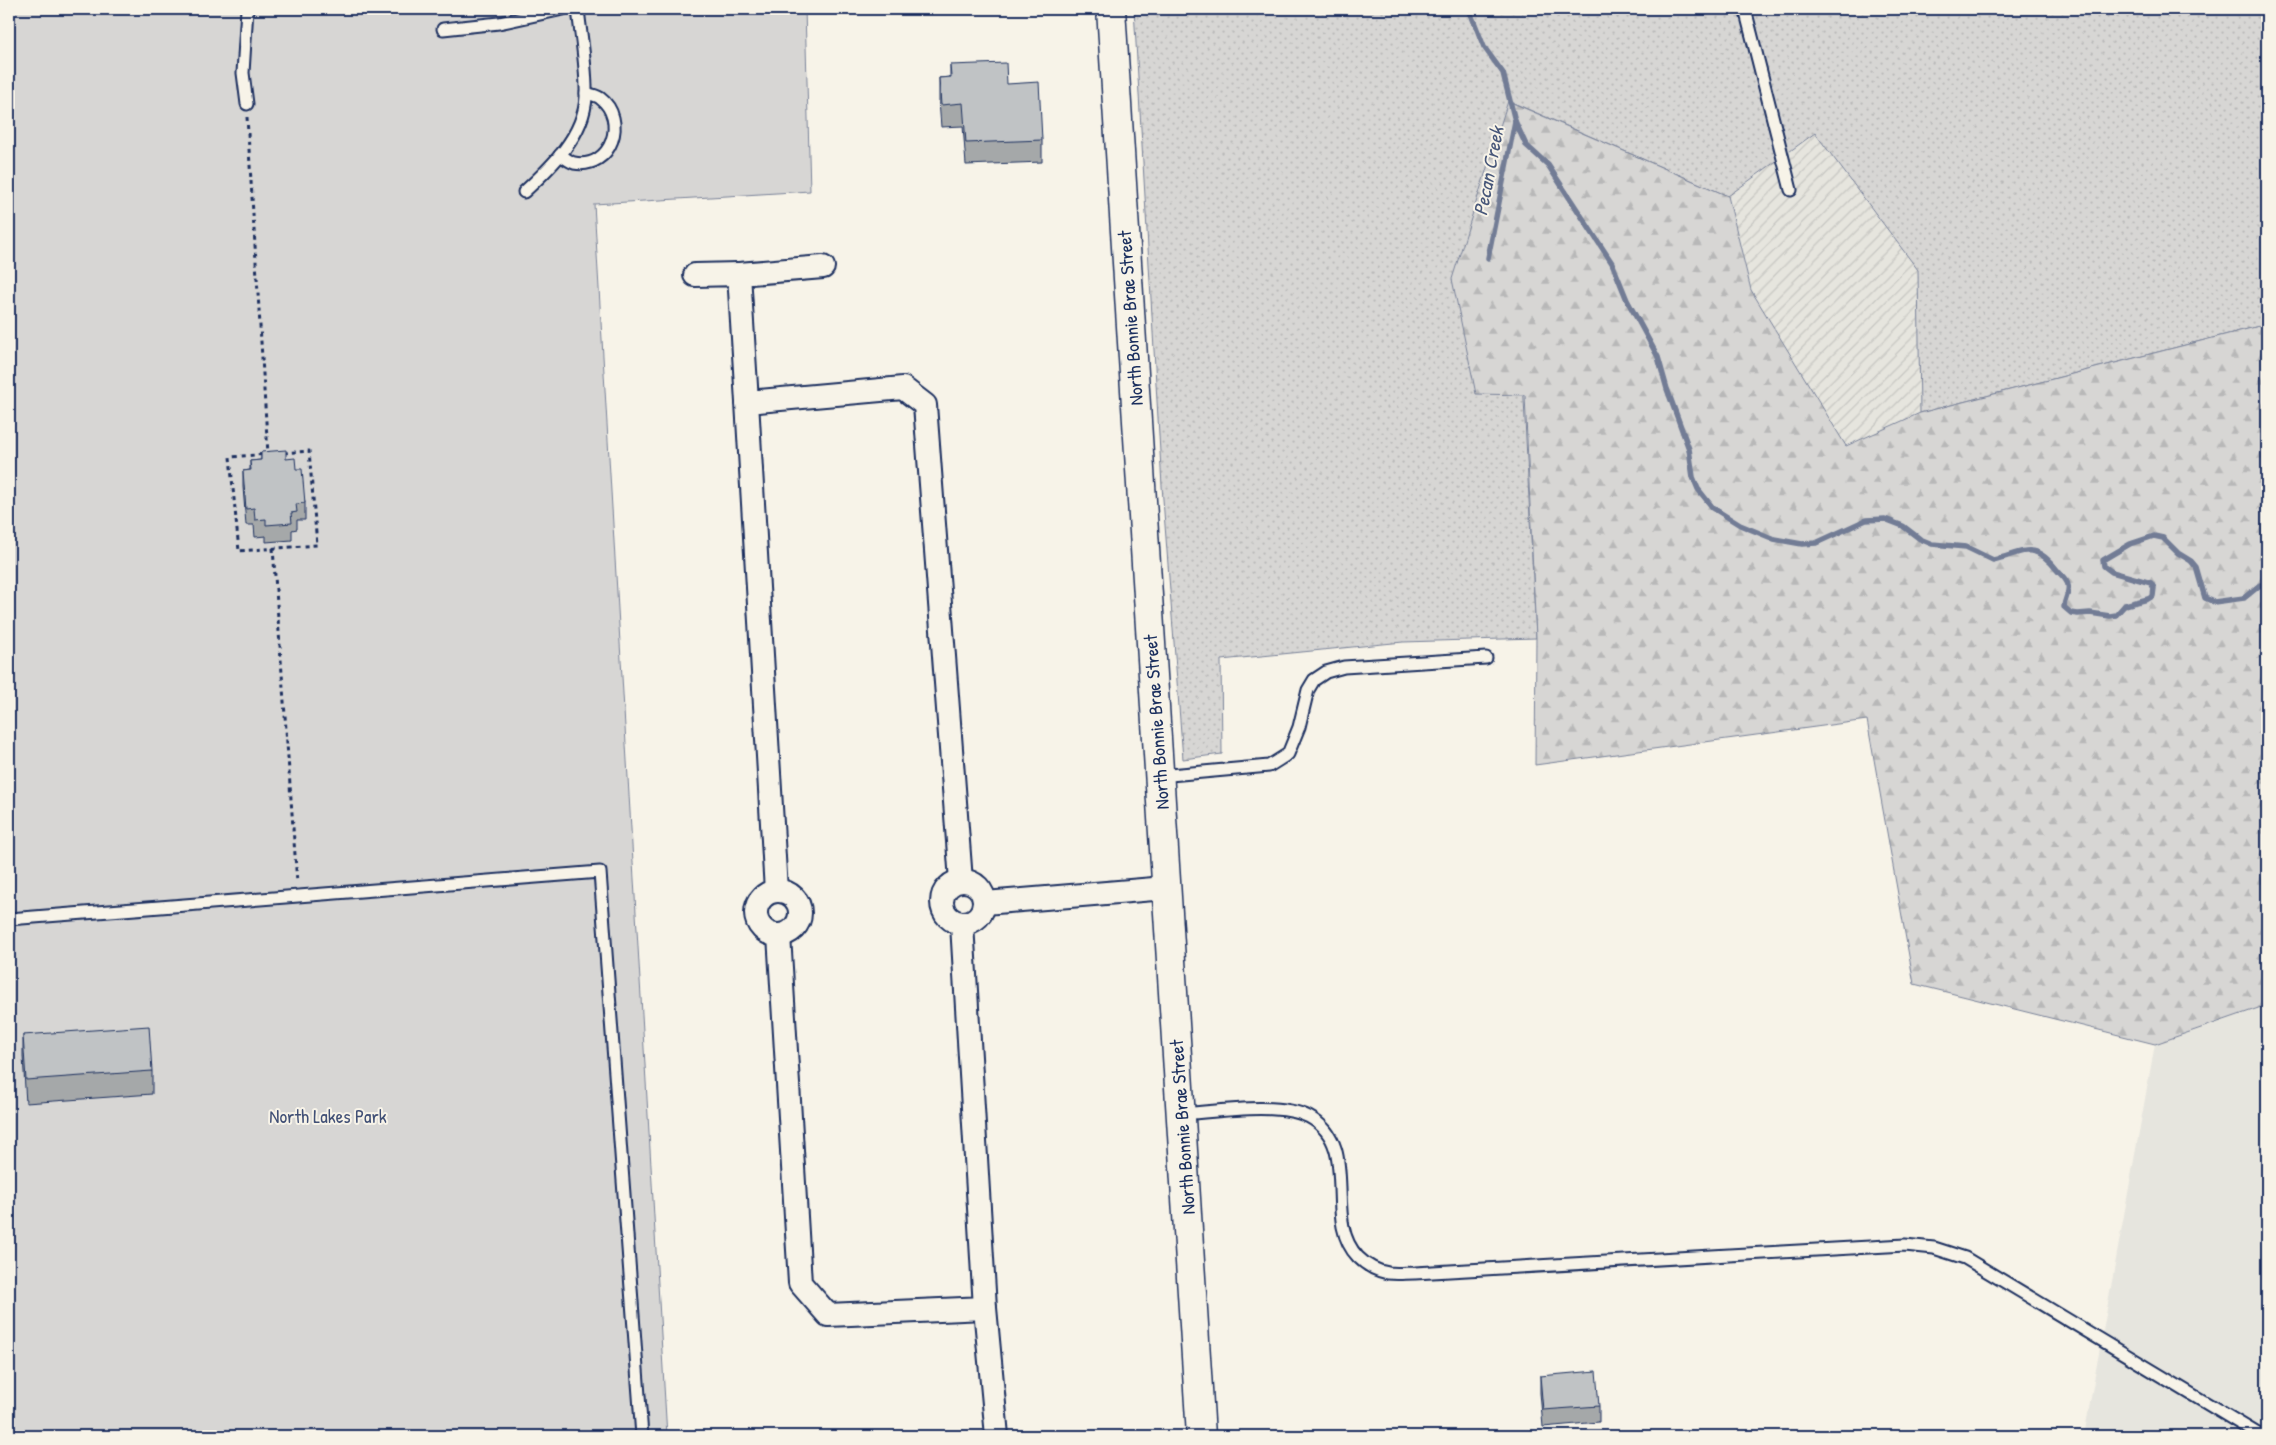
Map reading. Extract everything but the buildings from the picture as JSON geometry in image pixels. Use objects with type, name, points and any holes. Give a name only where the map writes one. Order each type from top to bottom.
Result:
[{"type":"main road","name":"North Bonnie Brae Street","points":[[1111,9],[1201,1436]]},
{"type":"street","points":[[695,275],[739,274],[823,267]]},
{"type":"street","points":[[739,274],[776,891]]},
{"type":"street","points":[[747,402],[903,388],[925,405],[960,881]]},
{"type":"street","points":[[960,881],[975,884],[980,889],[985,903],[980,916],[969,923],[962,924],[949,919],[942,907],[942,900],[948,888],[960,881]]},
{"type":"street","points":[[985,903],[1166,888]]},
{"type":"street","points":[[776,891],[783,891],[795,899],[801,912],[797,925],[786,934],[779,935],[765,931],[760,926],[756,911],[762,897],[776,891]]},
{"type":"street","points":[[962,924],[985,1308],[997,1436]]},
{"type":"street","points":[[779,935],[800,1282],[828,1315],[985,1308]]},
{"type":"lane","points":[[247,9],[243,73],[247,104]]},
{"type":"lane","points":[[442,29],[499,22],[563,9]]},
{"type":"lane","points":[[524,192],[549,169],[579,124],[586,93],[578,9]]},
{"type":"lane","points":[[1745,9],[1791,190]]},
{"type":"lane","points":[[560,155],[574,163],[594,161],[608,151],[615,133],[613,120],[607,105],[600,98],[586,93]]},
{"type":"lane","points":[[1159,776],[1269,766],[1288,754],[1299,727],[1308,690],[1314,680],[1326,672],[1344,667],[1486,658]]},
{"type":"lane","points":[[9,919],[600,872],[642,1436]]},
{"type":"lane","points":[[1181,1114],[1283,1109],[1309,1117],[1328,1134],[1338,1153],[1343,1230],[1350,1249],[1366,1265],[1386,1272],[1415,1273],[1905,1245],[1934,1248],[1965,1258],[2261,1436]]},
{"type":"path","points":[[247,104],[268,454]]},
{"type":"path","points":[[310,451],[317,545],[239,551],[230,457],[268,454],[310,451]]},
{"type":"path","points":[[273,548],[298,896]]},
{"type":"shaded area","points":[[1815,133],[1918,270],[1920,413],[1845,446],[1751,290],[1728,196]]},
{"type":"shaded area","points":[[2267,1005],[2267,1436],[2084,1436],[2155,1044]]},
{"type":"green space","name":"North Lakes Park","points":[[9,9],[805,9],[810,191],[594,204],[667,1436],[9,1436]]},
{"type":"green space","points":[[1134,9],[2267,9],[2267,324],[1920,413],[1918,270],[1815,133],[1728,196],[1509,101],[1536,638],[1403,642],[1221,660],[1222,754],[1183,759],[1162,486]]},
{"type":"green space","points":[[1508,101],[1728,196],[1751,290],[1846,446],[1920,413],[2267,324],[2267,1005],[2155,1044],[1914,984],[1867,720],[1535,765],[1536,638],[1525,395],[1476,394],[1452,279]]},
{"type":"waterway","name":"Pecan Creek","points":[[1469,9],[1484,47],[1503,73],[1515,121],[1488,258]]},
{"type":"waterway","points":[[1515,121],[1526,145],[1548,165],[1612,263],[1627,300],[1658,357],[1667,389],[1689,449],[1693,477],[1698,489],[1713,508],[1740,525],[1774,539],[1802,544],[1816,543],[1866,520],[1885,519],[1903,526],[1920,539],[1932,544],[1966,547],[1993,560],[2021,552],[2034,551],[2049,560],[2065,579],[2068,594],[2064,607],[2071,613],[2078,614],[2116,615],[2125,605],[2153,596],[2154,588],[2151,583],[2112,572],[2104,566],[2103,560],[2130,544],[2154,536],[2163,538],[2178,553],[2191,561],[2196,567],[2205,598],[2214,602],[2244,598],[2260,585],[2267,585]]}]
